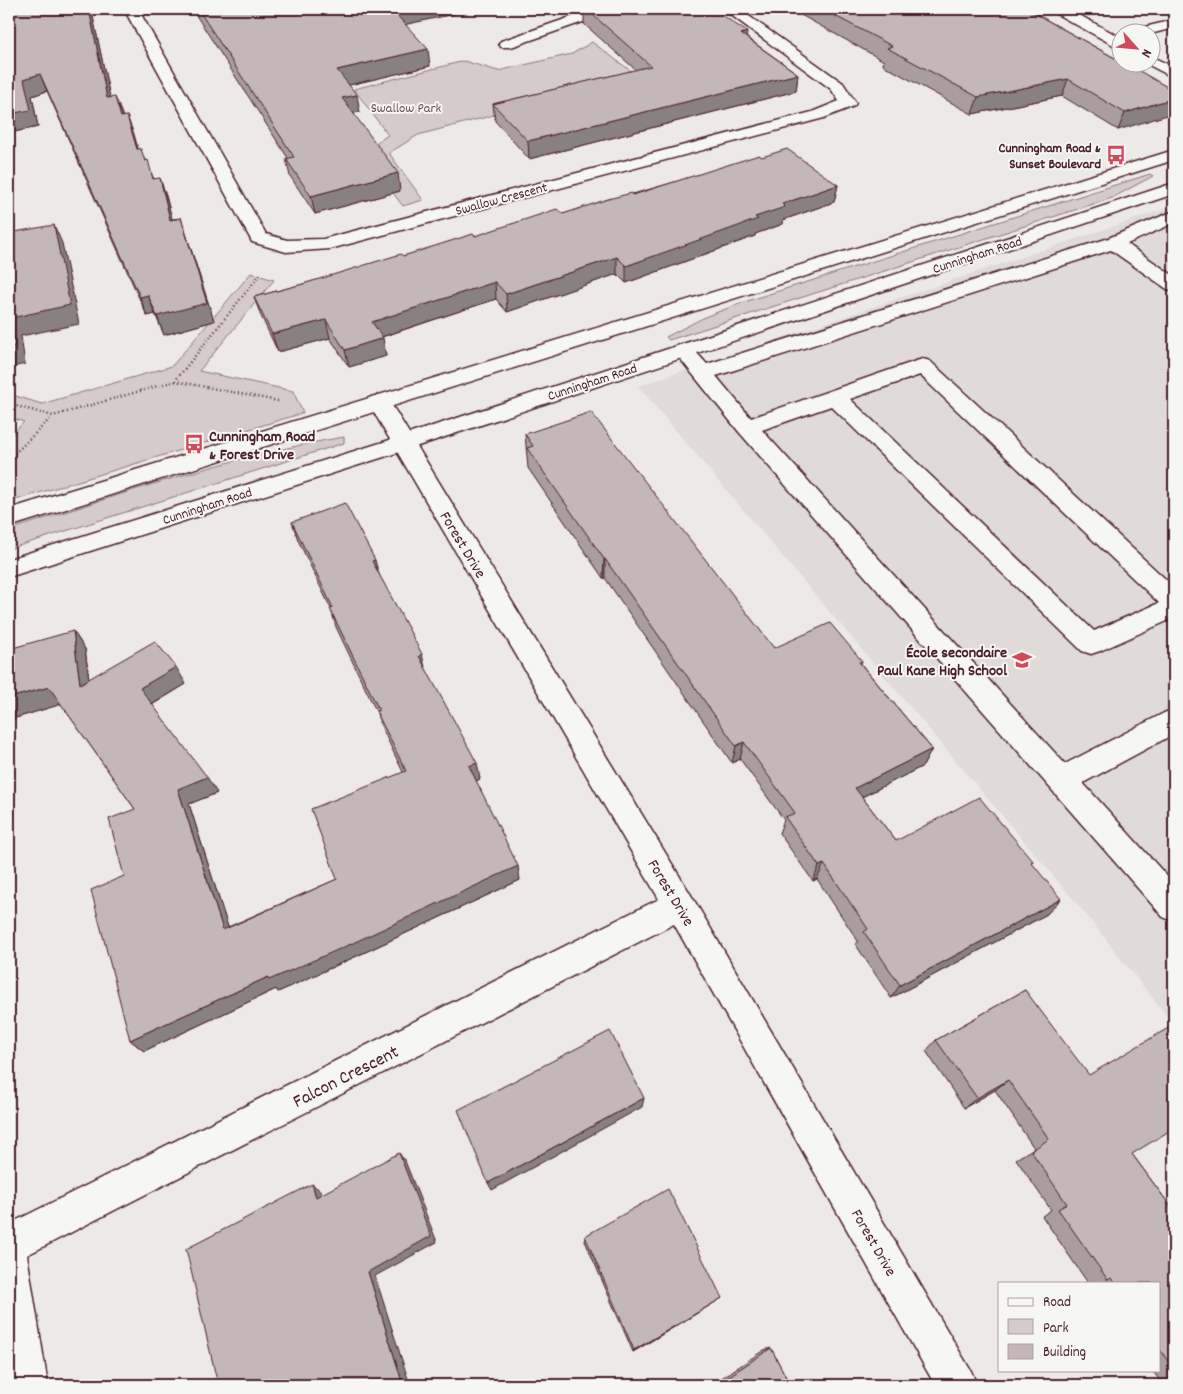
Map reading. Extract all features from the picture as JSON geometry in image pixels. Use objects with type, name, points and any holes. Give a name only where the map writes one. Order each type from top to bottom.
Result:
[{"type":"street","name":"Swallow Crescent","points":[[131,9],[259,238],[286,246],[323,245],[818,115],[848,103],[837,86],[730,9]]},
{"type":"street","points":[[506,44],[579,19],[623,9]]},
{"type":"street","points":[[1058,9],[1110,36]]},
{"type":"street","points":[[1160,27],[1174,24]]},
{"type":"street","points":[[1160,65],[1174,73]]},
{"type":"street","points":[[9,518],[1174,155]]},
{"type":"street","name":"Cunningham Road","points":[[9,568],[404,443],[1174,188]]},
{"type":"street","points":[[702,373],[1113,243],[1174,216]]},
{"type":"street","points":[[1113,243],[1174,286]]},
{"type":"street","points":[[684,350],[747,427],[1174,907]]},
{"type":"street","points":[[747,427],[923,366],[1174,602]]},
{"type":"street","points":[[835,397],[1091,644],[1174,607]]},
{"type":"street","name":"Forest Drive","points":[[379,402],[680,905],[958,1385]]},
{"type":"street","points":[[1062,780],[1174,721]]},
{"type":"street","name":"Falcon Crescent","points":[[9,1244],[680,905]]},
{"type":"street","points":[[9,1258],[28,1385]]},
{"type":"path","points":[[175,381],[262,272]]},
{"type":"path","points":[[9,459],[52,416],[175,381],[281,402]]},
{"type":"path","points":[[9,404],[52,416]]},
{"type":"shaded area","name":"École secondaire Paul Kane High School","points":[[1174,206],[1174,1025],[1080,907],[638,386]]},
{"type":"green space","name":"Swallow Park","points":[[592,42],[639,77],[418,135],[389,153],[423,200],[403,206],[361,152],[388,135],[354,89],[464,61],[498,71],[572,54]]},
{"type":"green space","points":[[1150,174],[1153,176],[1112,198],[669,340],[666,337],[707,316],[747,301]]},
{"type":"green space","points":[[251,273],[274,280],[199,371],[293,391],[303,413],[9,502],[9,437],[24,422],[9,417],[9,394],[42,404],[172,366]]},
{"type":"green space","points":[[344,437],[344,443],[9,549],[9,530],[133,490],[217,466],[301,445]]},
{"type":"building","points":[[89,9],[107,98],[115,97],[121,117],[127,116],[137,149],[141,149],[145,161],[148,160],[153,179],[160,178],[170,220],[181,218],[207,303],[157,316],[148,295],[140,297],[40,74],[24,79],[31,110],[9,114],[9,10]]},
{"type":"building","points":[[198,9],[400,9],[392,10],[428,49],[337,70],[357,95],[342,98],[398,173],[311,196],[286,159],[294,157]]},
{"type":"building","points":[[586,9],[713,9],[747,32],[741,34],[798,74],[528,141],[493,104],[651,66]]},
{"type":"building","points":[[822,9],[1027,9],[1110,55],[1110,72],[1141,72],[1174,91],[1174,98],[1125,113],[1068,79],[978,97],[887,48],[892,46]]},
{"type":"building","points":[[787,149],[838,185],[782,204],[785,207],[755,217],[758,219],[626,266],[617,257],[506,294],[495,282],[372,322],[383,338],[345,350],[326,320],[272,334],[254,297],[401,254],[403,256],[473,234],[475,236],[557,209],[563,214],[608,199],[632,193],[633,195],[759,155],[762,157]]},
{"type":"building","points":[[54,225],[70,305],[11,318],[15,346],[9,347],[9,233]]},
{"type":"building","points":[[591,412],[774,648],[830,623],[862,661],[859,662],[932,749],[855,788],[896,841],[979,797],[1033,861],[1031,862],[1061,899],[900,985],[864,932],[868,929],[824,864],[819,866],[785,817],[795,813],[744,742],[736,746],[527,448],[533,446],[525,434]]},
{"type":"building","points":[[345,503],[375,560],[372,561],[422,654],[419,656],[477,763],[469,766],[518,866],[353,943],[269,980],[268,977],[130,1040],[91,890],[124,876],[109,819],[135,809],[49,687],[9,698],[9,649],[73,631],[80,684],[155,641],[176,667],[140,688],[207,777],[178,789],[223,930],[337,879],[311,809],[406,771],[376,711],[379,710],[330,609],[333,608],[292,522]]},
{"type":"building","points":[[1025,990],[1089,1075],[1170,1027],[1174,1032],[1174,1128],[1132,1154],[1174,1211],[1174,1370],[1160,1349],[1160,1282],[1114,1282],[1111,1278],[1108,1280],[1058,1209],[1067,1204],[1031,1151],[1049,1139],[1008,1080],[977,1098],[936,1040]]},
{"type":"building","points":[[610,1031],[644,1098],[488,1183],[458,1110]]},
{"type":"building","points":[[399,1153],[431,1236],[368,1272],[403,1385],[218,1385],[186,1249],[312,1184],[316,1197]]},
{"type":"building","points":[[668,1189],[722,1298],[634,1350],[585,1236]]},
{"type":"building","points":[[771,1348],[790,1385],[716,1385]]},
{"type":"place","name":"Cunningham Road & Sunset Boulevard","points":[[1116,155]]},
{"type":"place","name":"Cunningham Road & Forest Drive","points":[[194,444]]},
{"type":"place","name":"École secondaire Paul Kane High School","points":[[1022,660]]}]
